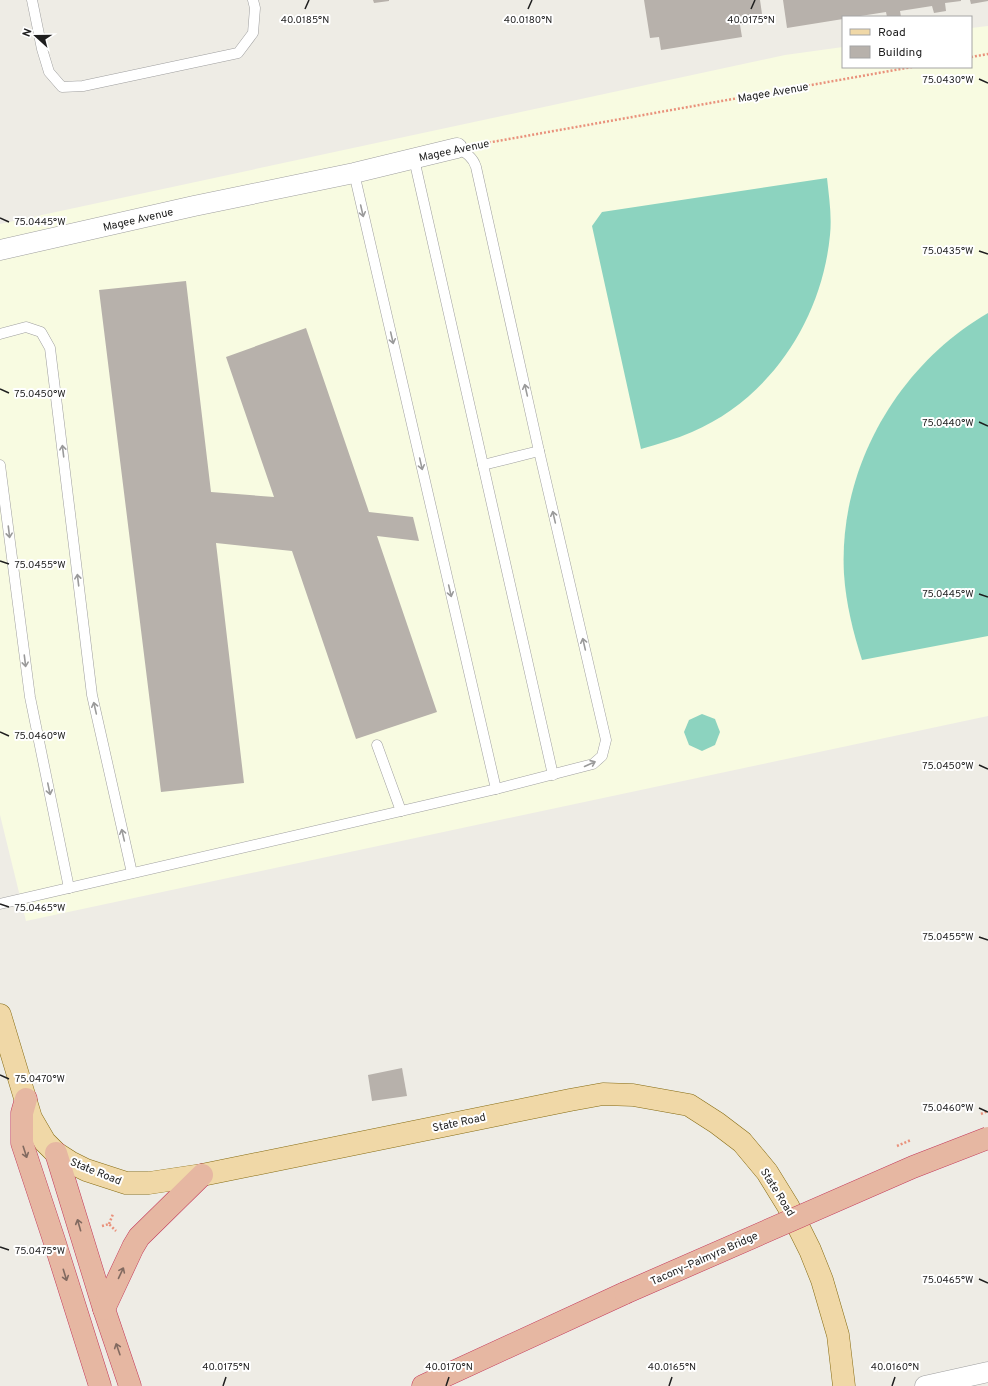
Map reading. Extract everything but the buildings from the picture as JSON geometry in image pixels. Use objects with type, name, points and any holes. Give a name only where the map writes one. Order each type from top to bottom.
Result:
[{"type":"highway","points":[[26,1100],[22,1113],[22,1143],[100,1386]]},
{"type":"highway","name":"Tacony–Palmyra Bridge","points":[[423,1386],[625,1293],[913,1167],[988,1138]]},
{"type":"highway","points":[[56,1153],[104,1309],[130,1386]]},
{"type":"highway","points":[[104,1309],[139,1238],[202,1175]]},
{"type":"highway","points":[[433,1386],[454,1371]]},
{"type":"main road","name":"State Road","points":[[0,1015],[31,1118],[45,1142],[56,1153],[70,1162],[86,1170],[126,1183],[149,1183],[202,1175],[603,1094],[633,1095],[689,1105],[717,1123],[742,1142],[767,1172],[788,1206],[810,1250],[822,1280],[838,1335],[844,1386]]},
{"type":"street","name":"Magee Avenue","points":[[0,250],[194,206],[354,173],[457,148]]},
{"type":"street","points":[[925,1386],[988,1372]]},
{"type":"lane","points":[[32,0],[42,49],[49,72],[62,87],[84,86],[238,53],[252,33],[255,8],[253,0]]},
{"type":"lane","points":[[0,904],[496,790],[593,764],[602,756],[606,740],[539,451],[475,162],[468,154],[457,148]]},
{"type":"lane","points":[[414,159],[553,775]]},
{"type":"lane","points":[[354,173],[496,790]]},
{"type":"lane","points":[[0,334],[26,327],[42,332],[50,348],[92,695],[132,873]]},
{"type":"lane","points":[[483,465],[539,451]]},
{"type":"lane","points":[[0,465],[30,697],[69,888]]},
{"type":"lane","points":[[377,745],[402,811]]},
{"type":"path","points":[[972,56],[988,54]]},
{"type":"path","name":"Magee Avenue","points":[[457,148],[906,68]]},
{"type":"path","points":[[97,1228],[108,1224],[113,1214]]},
{"type":"path","points":[[108,1224],[119,1234]]},
{"type":"shaded area","points":[[988,26],[988,716],[26,921],[0,815],[0,224],[785,55],[842,47],[842,68],[972,68],[972,28]]},
{"type":"green space","points":[[827,178],[831,228],[825,266],[816,296],[804,325],[788,352],[768,377],[746,399],[720,417],[686,435],[641,449],[592,226],[602,212]]},
{"type":"green space","points":[[988,313],[988,636],[862,660],[850,618],[844,574],[845,534],[851,496],[863,459],[880,423],[901,390],[927,361],[956,335]]},
{"type":"green space","points":[[702,714],[715,719],[720,732],[715,745],[702,751],[689,745],[684,732],[689,720]]}]
